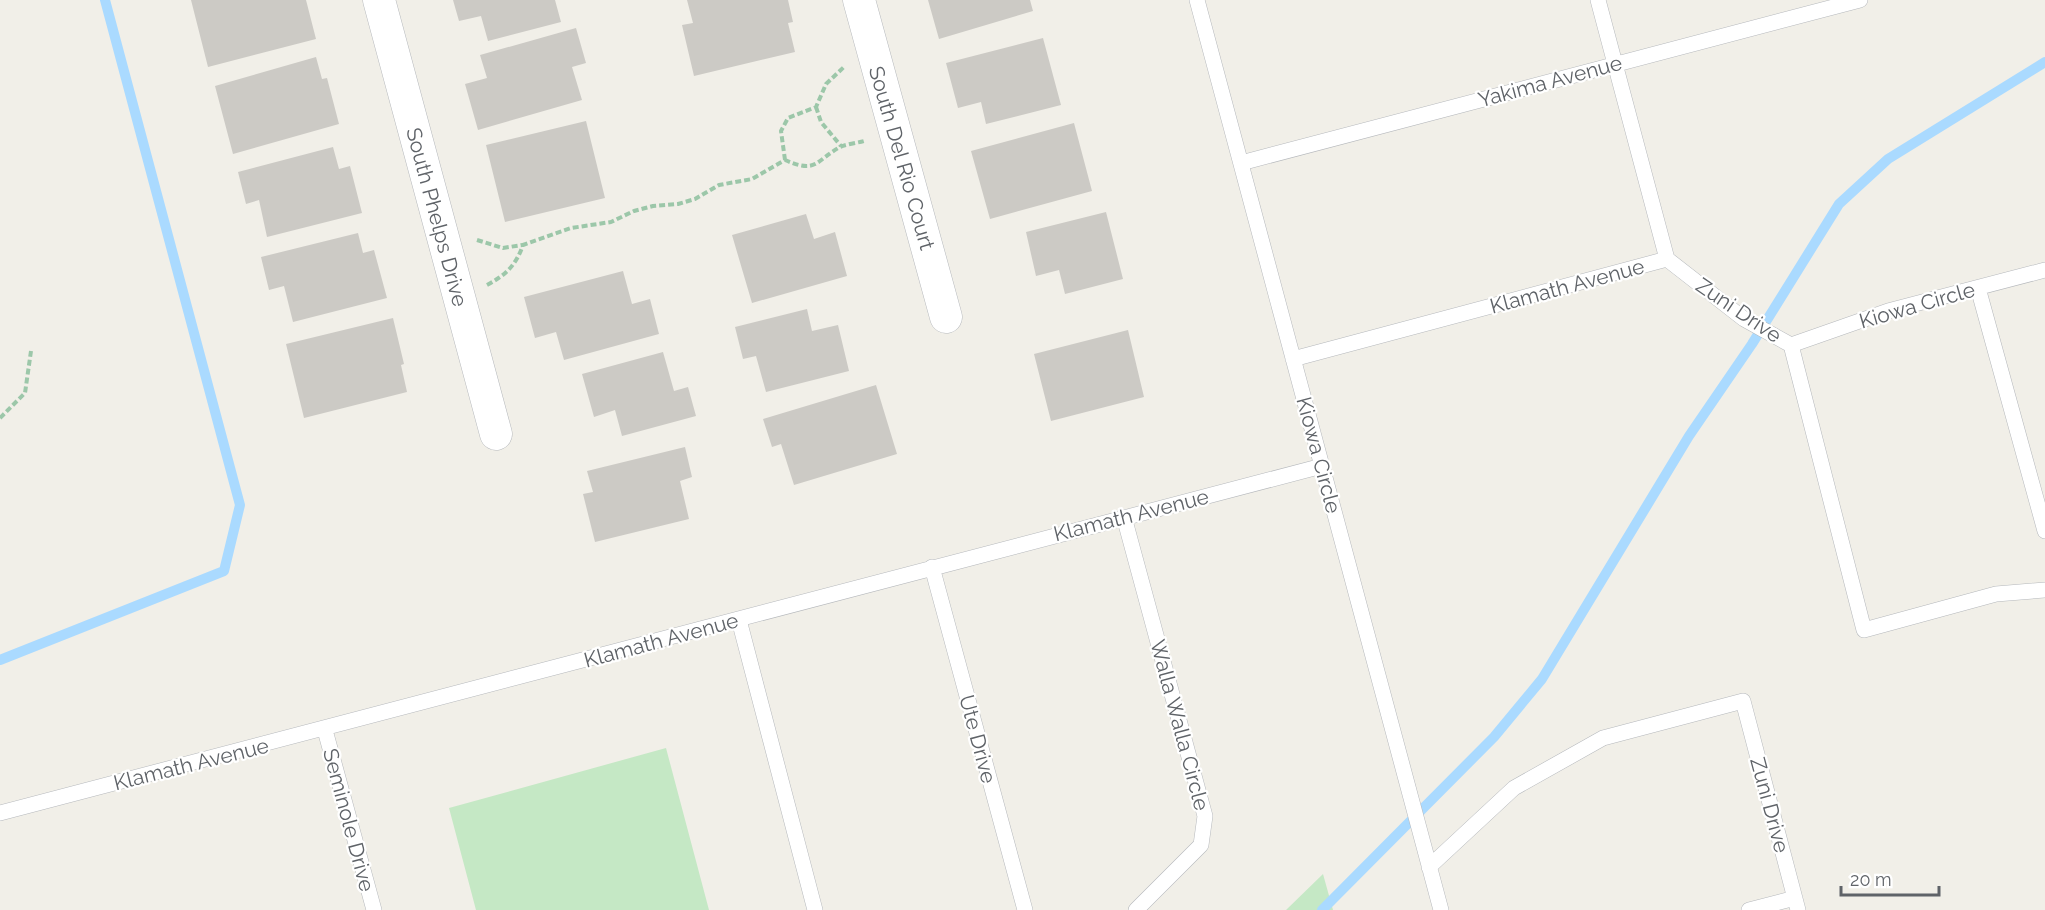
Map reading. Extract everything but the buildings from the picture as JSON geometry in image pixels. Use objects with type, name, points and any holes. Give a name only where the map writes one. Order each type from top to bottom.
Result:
[{"type":"street","name":"South Phelps Drive","points":[[379,0],[496,435]]},
{"type":"street","name":"South Del Rio Court","points":[[858,0],[946,317]]},
{"type":"lane","name":"Kiowa Circle","points":[[1197,0],[1441,910]]},
{"type":"lane","points":[[1598,0],[1667,259]]},
{"type":"lane","name":"Yakima Avenue","points":[[1241,164],[1615,63],[1860,0]]},
{"type":"lane","name":"Zuni Drive","points":[[1667,259],[1744,319],[1786,341],[1864,630],[1996,594],[2045,590]]},
{"type":"lane","name":"Klamath Avenue","points":[[1293,359],[1667,259]]},
{"type":"lane","name":"Kiowa Circle","points":[[1786,341],[1888,311],[2045,270]]},
{"type":"lane","points":[[1978,288],[2045,531]]},
{"type":"lane","name":"Klamath Avenue","points":[[0,813],[325,730],[932,567],[1322,466]]},
{"type":"lane","name":"Walla Walla Circle","points":[[1124,517],[1205,816],[1201,845],[1136,910]]},
{"type":"lane","name":"Ute Drive","points":[[932,567],[1025,910]]},
{"type":"lane","points":[[739,620],[815,910]]},
{"type":"lane","name":"Zuni Drive","points":[[1429,867],[1514,788],[1603,738],[1743,701],[1796,904]]},
{"type":"lane","name":"Seminole Drive","points":[[325,730],[374,910]]},
{"type":"lane","points":[[1749,910],[1796,904]]},
{"type":"path","points":[[841,146],[821,122],[816,107],[826,84],[846,65],[874,57]]},
{"type":"path","points":[[785,160],[781,131],[788,118],[816,107]]},
{"type":"path","points":[[785,160],[800,166],[815,165],[841,146],[896,134]]},
{"type":"path","points":[[446,248],[480,239],[503,248],[523,245],[571,228],[611,222],[634,211],[695,199],[719,185],[752,179],[785,160]]},
{"type":"path","points":[[458,296],[504,276],[517,260],[523,245]]},
{"type":"path","points":[[0,418],[25,393],[31,351]]},
{"type":"green space","points":[[666,748],[709,910],[476,910],[449,808]]},
{"type":"green space","points":[[1323,874],[1333,910],[1286,910]]},
{"type":"waterway","points":[[0,660],[224,571],[240,505],[105,0]]},
{"type":"waterway","points":[[1322,910],[1494,737],[1542,679],[1689,436],[1752,344],[1839,204],[1888,159],[2045,62]]}]
